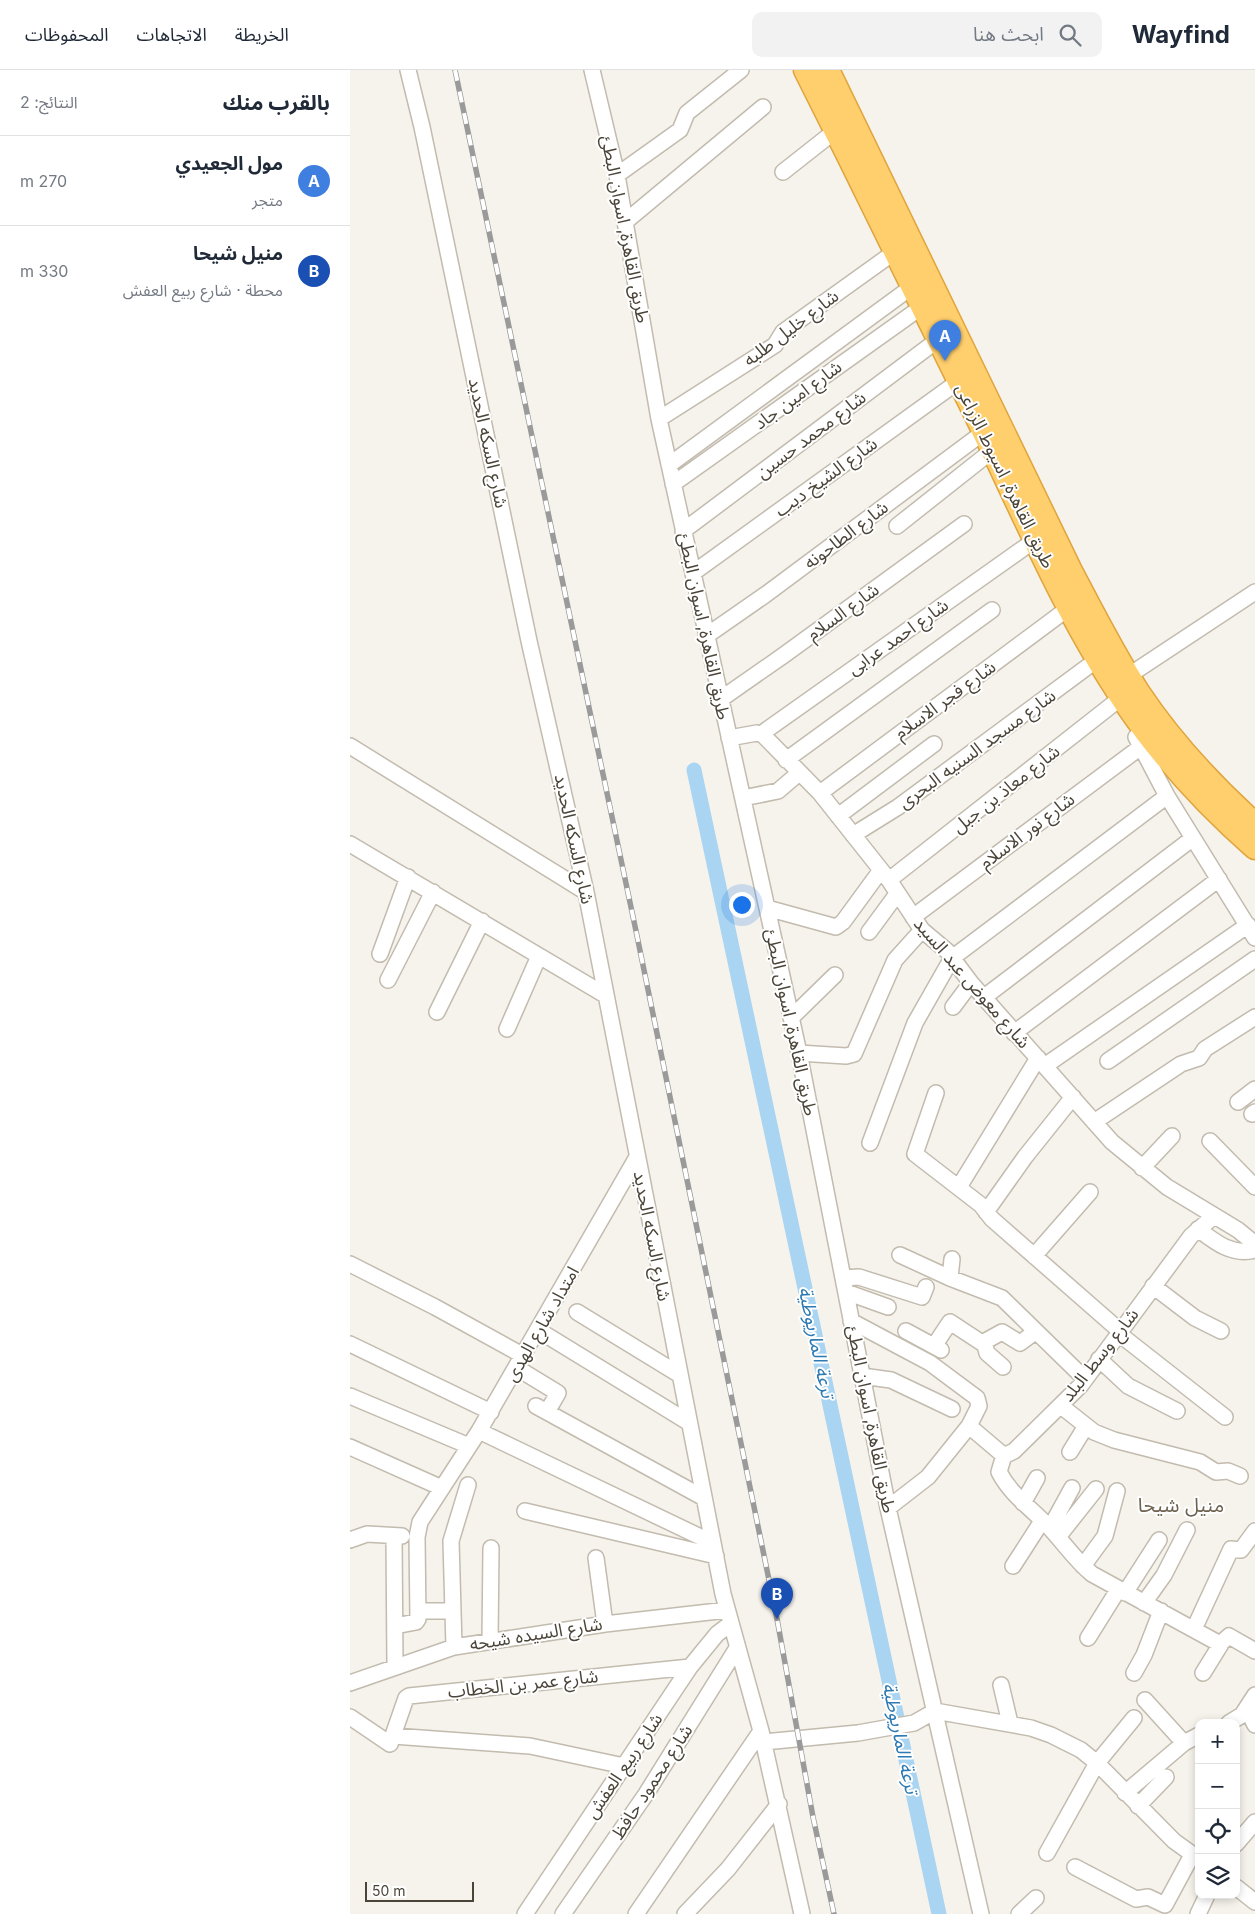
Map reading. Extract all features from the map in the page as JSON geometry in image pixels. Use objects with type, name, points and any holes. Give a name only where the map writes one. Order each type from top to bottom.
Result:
[{"type":"highway","name":"طريق القاهرة, اسيوط الزراعى","points":[[805,70],[923,306],[1035,540],[1098,659],[1146,731],[1192,786],[1255,848]]},
{"type":"highway","name":"طريق القاهرة, اسيوط الزراعى","points":[[828,70],[1070,569],[1128,676],[1182,749],[1255,824]]},
{"type":"street","name":"شارع السكه الحديد","points":[[408,70],[422,127],[529,641],[586,892],[714,1549],[729,1617],[779,1804],[802,1914]]},
{"type":"street","name":"طريق القاهرة, اسوان البطئ","points":[[592,70],[617,176],[659,420],[799,1053],[888,1508],[982,1914]]},
{"type":"street","points":[[617,176],[680,130],[687,113],[741,70]]},
{"type":"street","points":[[625,222],[763,107]]},
{"type":"street","points":[[784,172],[835,131]]},
{"type":"street","name":"شارع خليل طلبه","points":[[659,420],[775,345],[783,332],[896,251]]},
{"type":"street","points":[[669,465],[913,286]]},
{"type":"street","name":"شارع امين جاد","points":[[673,484],[923,306]]},
{"type":"street","name":"شارع محمد حسين","points":[[683,531],[939,339]]},
{"type":"street","name":"شارع الشيخ ديب","points":[[693,573],[959,382]]},
{"type":"street","points":[[897,526],[988,441]]},
{"type":"street","name":"شارع الطاحونه","points":[[706,636],[988,441]]},
{"type":"street","name":"شارع السلام","points":[[720,699],[784,656],[964,524]]},
{"type":"street","name":"شارع احمد عرابى","points":[[761,734],[1035,540]]},
{"type":"street","points":[[1128,676],[1255,592]]},
{"type":"street","name":"شارع فجر الاسلام","points":[[820,793],[1070,607]]},
{"type":"street","points":[[786,760],[992,610]]},
{"type":"street","name":"شارع مسجد السنيه البحرى","points":[[853,835],[898,807],[1098,659]]},
{"type":"street","points":[[960,1187],[1042,1062],[1251,932],[1167,796],[1131,726],[1126,703]]},
{"type":"street","name":"شارع معاذ بن جبل","points":[[767,908],[836,927],[843,922],[885,875],[1126,703]]},
{"type":"street","points":[[729,738],[761,734]]},
{"type":"street","name":"شارع معوض عبد السيد","points":[[761,734],[820,793],[885,875],[922,930],[947,951],[983,998],[1112,1142],[1142,1168],[1182,1197],[1238,1230],[1255,1244]]},
{"type":"street","points":[[838,816],[934,744]]},
{"type":"street","points":[[350,746],[586,892]]},
{"type":"street","name":"شارع نور الاسلام","points":[[913,917],[1142,746]]},
{"type":"street","points":[[742,798],[778,791],[799,773]]},
{"type":"street","points":[[870,1143],[915,1023],[952,958],[1167,796]]},
{"type":"street","points":[[983,998],[1194,838]]},
{"type":"street","points":[[350,844],[605,995]]},
{"type":"street","points":[[380,954],[408,877]]},
{"type":"street","points":[[1014,1033],[1219,879]]},
{"type":"street","points":[[388,980],[433,892]]},
{"type":"street","points":[[869,932],[898,894]]},
{"type":"street","points":[[437,1012],[482,921]]},
{"type":"street","points":[[799,1053],[846,1056],[854,1054],[895,960],[922,930]]},
{"type":"street","points":[[507,1029],[539,956]]},
{"type":"street","points":[[1108,1061],[1255,959]]},
{"type":"street","points":[[791,1018],[834,975]]},
{"type":"street","points":[[953,1007],[971,983]]},
{"type":"street","points":[[1094,1122],[1181,1064],[1199,1058],[1205,1049],[1255,1017]]},
{"type":"street","points":[[1238,1102],[1255,1089]]},
{"type":"street","points":[[936,1093],[914,1153],[960,1187],[992,1219],[1119,1332],[1226,1417]]},
{"type":"street","points":[[986,1212],[1025,1156],[1073,1097]]},
{"type":"street","points":[[1142,1168],[1172,1136]]},
{"type":"street","points":[[1210,1141],[1255,1187]]},
{"type":"street","name":"امتداد شارع الهدى","points":[[417,1537],[420,1522],[491,1412],[637,1157]]},
{"type":"street","points":[[1034,1256],[1090,1192]]},
{"type":"street","name":"شارع وسط البلد","points":[[1004,1455],[1014,1451],[1061,1406],[1085,1379],[1153,1286],[1198,1229],[1214,1216]]},
{"type":"street","points":[[1198,1229],[1226,1249],[1238,1251],[1255,1250]]},
{"type":"street","points":[[900,1255],[950,1278],[1002,1298],[1085,1379]]},
{"type":"street","points":[[950,1278],[952,1259]]},
{"type":"street","points":[[350,1264],[434,1307],[520,1362],[558,1393],[542,1409],[704,1498]]},
{"type":"street","points":[[844,1285],[859,1277],[922,1297],[926,1287]]},
{"type":"street","points":[[844,1285],[888,1307]]},
{"type":"street","points":[[1153,1286],[1195,1318],[1221,1331]]},
{"type":"street","points":[[578,1312],[680,1375]]},
{"type":"street","points":[[852,1321],[930,1362],[977,1398],[979,1406],[969,1426],[928,1477],[888,1508]]},
{"type":"street","points":[[906,1331],[937,1348],[950,1322],[979,1342],[984,1342],[1002,1332],[1020,1343],[1035,1332]]},
{"type":"street","points":[[538,1330],[688,1422]]},
{"type":"street","points":[[984,1342],[987,1353],[1003,1367]]},
{"type":"street","points":[[350,1344],[491,1412]]},
{"type":"street","points":[[1099,1359],[1128,1386],[1177,1411]]},
{"type":"street","points":[[862,1376],[892,1380],[952,1409]]},
{"type":"street","points":[[350,1396],[470,1446]]},
{"type":"street","points":[[1061,1406],[1086,1426],[1114,1440],[1200,1462],[1216,1472],[1228,1471],[1240,1476]]},
{"type":"street","points":[[969,1426],[1004,1455],[999,1472],[1009,1489],[1050,1529],[1082,1566],[1122,1591],[1221,1644]]},
{"type":"street","points":[[1070,1452],[1086,1426]]},
{"type":"street","points":[[479,1432],[714,1549]]},
{"type":"street","points":[[350,1447],[442,1488]]},
{"type":"street","points":[[1022,1503],[1037,1478]]},
{"type":"street","points":[[454,1647],[451,1541],[468,1485]]},
{"type":"street","points":[[1050,1529],[1072,1488]]},
{"type":"street","points":[[1013,1566],[1050,1529],[1096,1489]]},
{"type":"street","points":[[1082,1566],[1105,1536],[1117,1491]]},
{"type":"street","points":[[525,1511],[714,1549]]},
{"type":"street","points":[[1144,1603],[1164,1575],[1187,1530]]},
{"type":"street","points":[[1194,1629],[1231,1549],[1241,1550],[1255,1531]]},
{"type":"street","points":[[350,1540],[367,1534],[417,1537],[418,1611],[416,1622],[394,1626]]},
{"type":"street","points":[[394,1536],[395,1666]]},
{"type":"street","points":[[1088,1638],[1159,1540]]},
{"type":"street","points":[[490,1640],[491,1548]]},
{"type":"street","points":[[596,1558],[605,1624]]},
{"type":"street","points":[[418,1611],[452,1611]]},
{"type":"street","points":[[1134,1673],[1144,1655],[1161,1611]]},
{"type":"street","name":"شارع السيده شيحه","points":[[350,1683],[454,1647],[490,1640],[605,1624],[729,1617]]},
{"type":"street","name":"شارع ربيع العفش","points":[[525,1914],[690,1667],[729,1617]]},
{"type":"street","points":[[1203,1673],[1221,1644],[1229,1636],[1255,1651]]},
{"type":"street","name":"شارع محمود حافظ","points":[[564,1914],[646,1794],[737,1648]]},
{"type":"street","name":"شارع عمر بن الخطاب","points":[[392,1740],[406,1698],[409,1696],[690,1667]]},
{"type":"street","points":[[1001,1685],[1010,1723]]},
{"type":"street","points":[[1234,1719],[1248,1709],[1255,1695]]},
{"type":"street","points":[[1145,1700],[1184,1743]]},
{"type":"street","points":[[1248,1709],[1255,1725]]},
{"type":"street","points":[[636,1914],[762,1737],[858,1733],[914,1723],[935,1711],[1010,1723],[1051,1735],[1081,1750],[1097,1763],[1138,1806],[1195,1857],[1165,1905],[1148,1897],[1136,1899],[1075,1867]]},
{"type":"street","points":[[350,1717],[392,1740],[530,1746],[624,1766]]},
{"type":"street","points":[[1047,1853],[1097,1763],[1134,1718]]},
{"type":"street","points":[[1126,1793],[1184,1743],[1195,1737]]},
{"type":"street","points":[[1138,1806],[1166,1778]]},
{"type":"street","points":[[685,1914],[728,1869],[779,1804]]},
{"type":"street","points":[[1240,1839],[1255,1822]]},
{"type":"street","points":[[1240,1890],[1255,1902]]},
{"type":"street","points":[[1019,1914],[1036,1898]]},
{"type":"street","points":[[1198,1914],[1206,1899]]},
{"type":"waterway","name":"ترعة الماريوطية","points":[[694,770],[939,1914]]},
{"type":"railway","points":[[455,70],[636,931],[777,1619],[813,1817],[834,1914]]},
{"type":"place","name":"مول الجعيدي","points":[[945,361]]},
{"type":"place","name":"منيل شيحا","points":[[777,1619]]},
{"type":"district","name":"منيل شيحا","points":[[1181,1505]]}]
